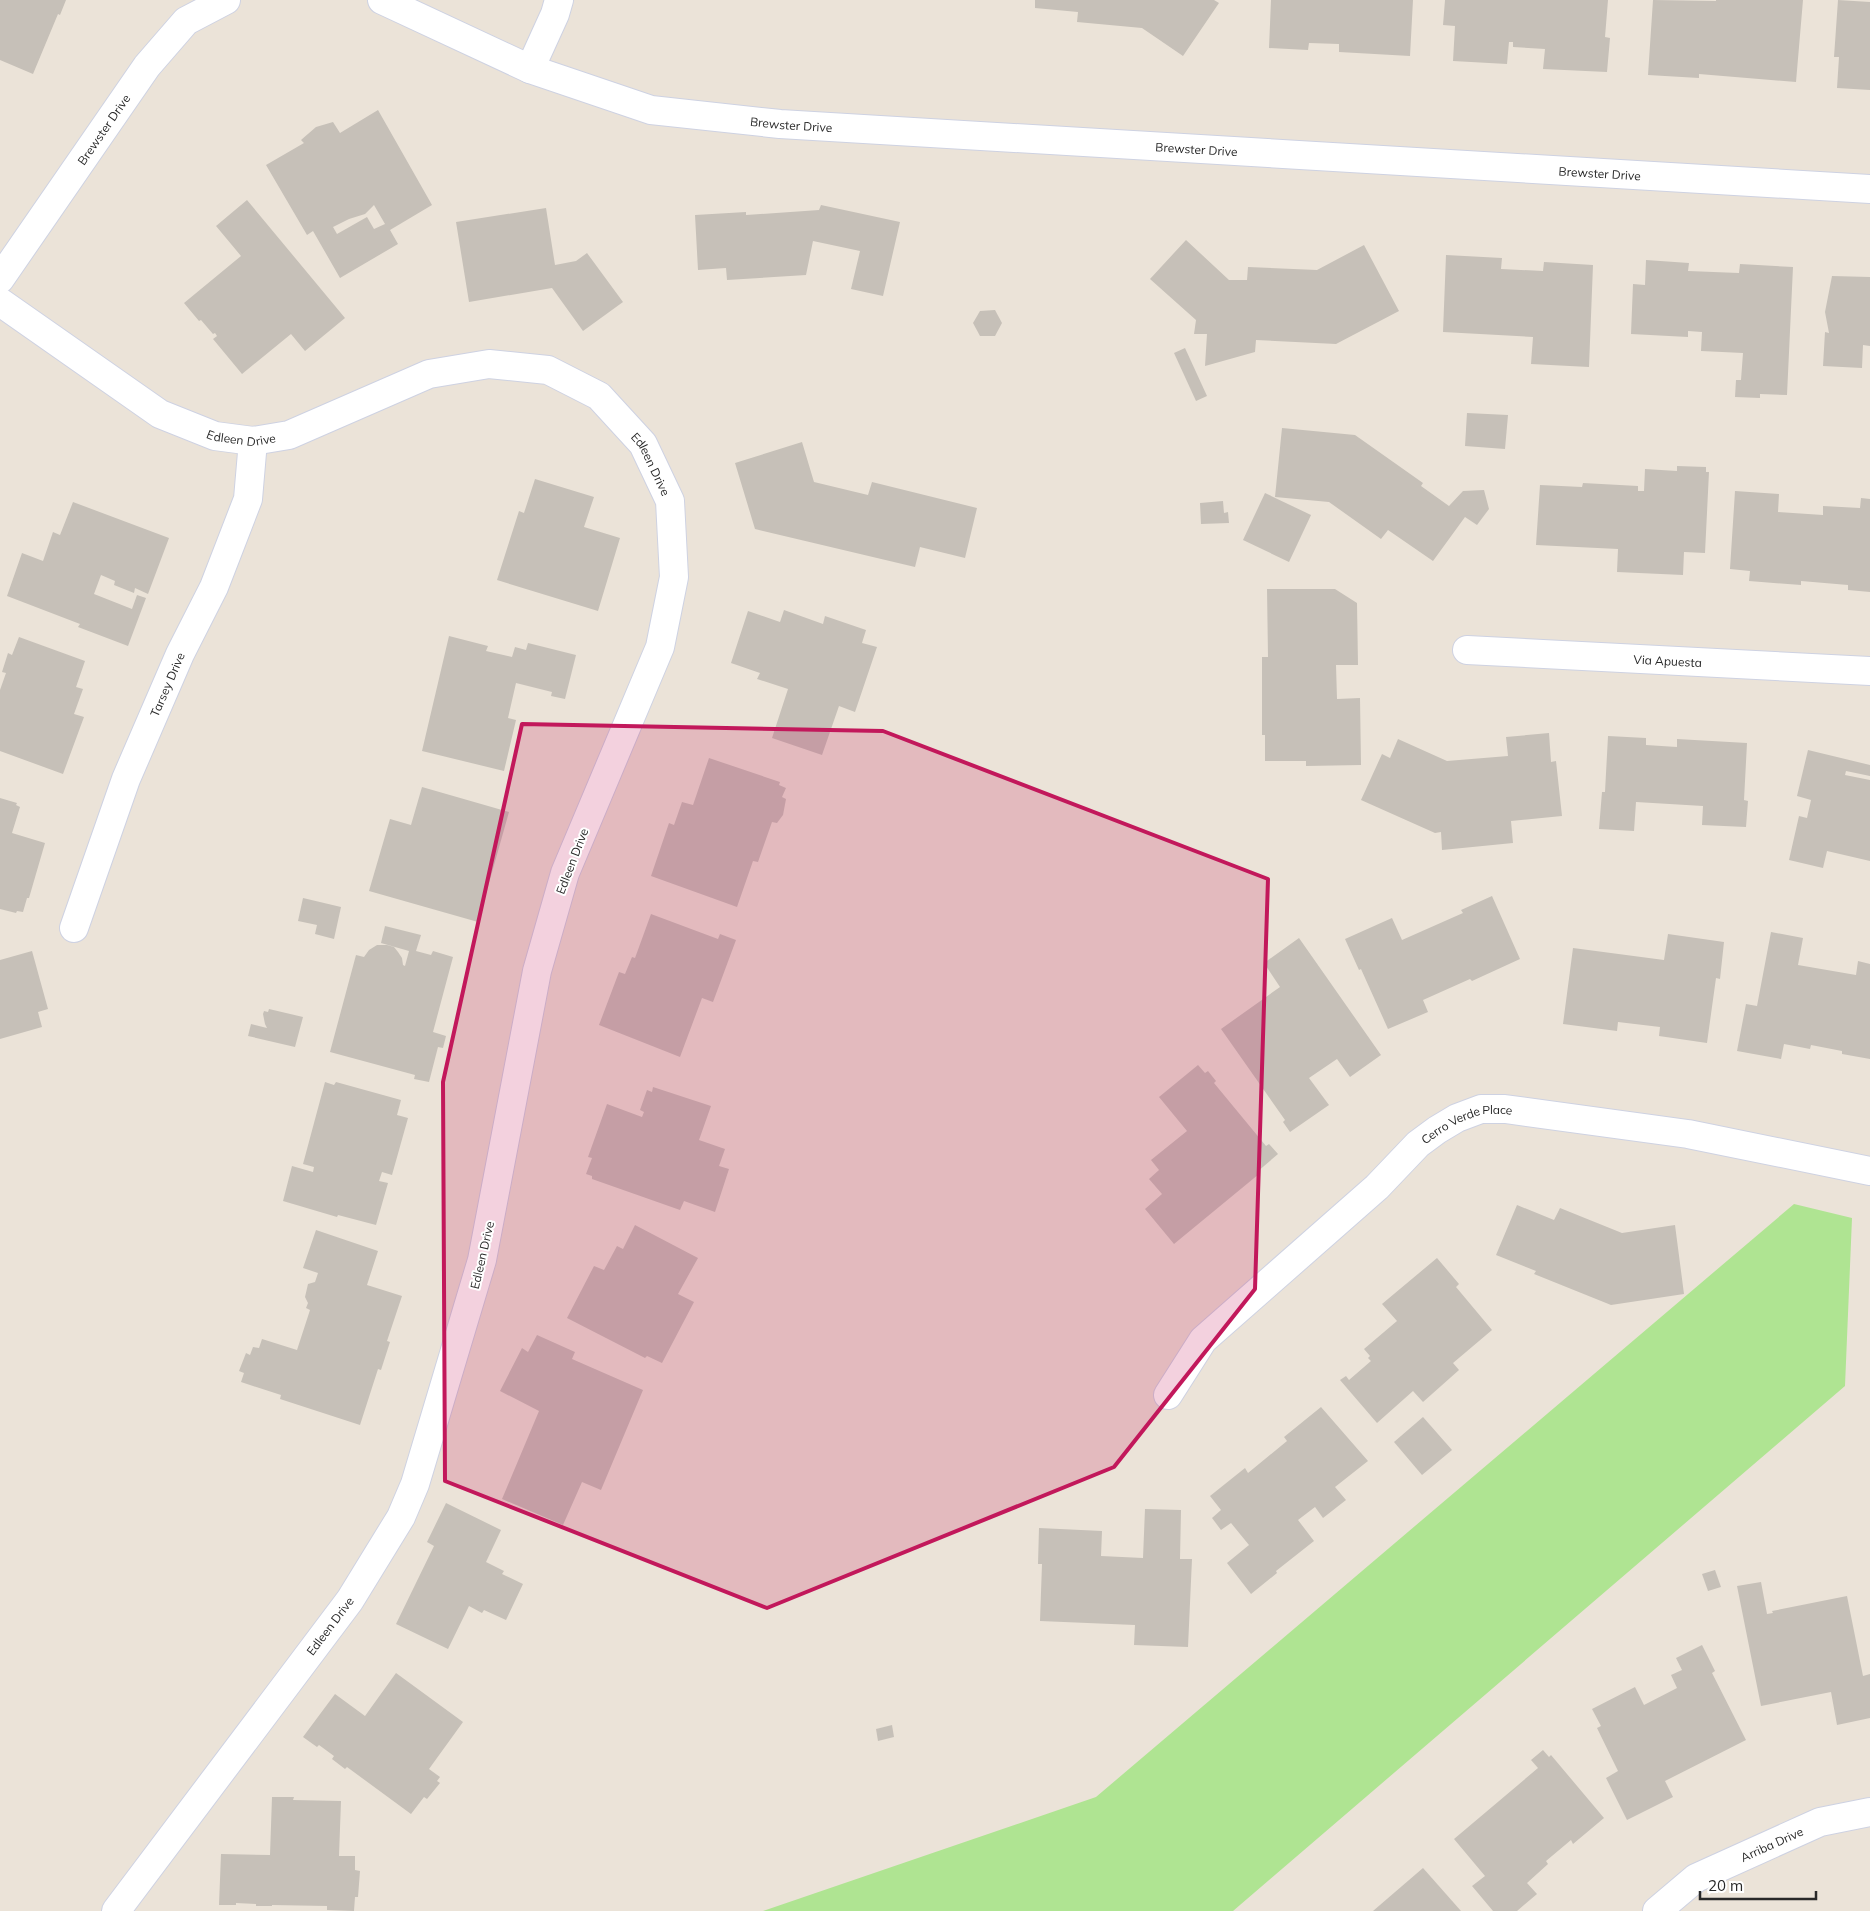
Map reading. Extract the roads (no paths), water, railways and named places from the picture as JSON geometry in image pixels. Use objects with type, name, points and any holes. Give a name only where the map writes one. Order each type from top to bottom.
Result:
[{"type":"street","name":"Brewster Drive","points":[[0,278],[147,66],[186,21],[226,0]]},
{"type":"street","name":"Brewster Drive","points":[[382,0],[530,69],[650,110],[780,124],[1870,189]]},
{"type":"street","points":[[530,69],[556,14],[560,0]]},
{"type":"street","name":"Edleen Drive","points":[[0,302],[160,414],[215,436],[253,440],[289,435],[429,374],[489,364],[548,370],[600,396],[643,444],[670,501],[674,576],[660,647],[565,873],[537,971],[482,1260],[414,1484],[401,1517],[350,1600],[116,1911]]},
{"type":"street","name":"Tarsey Drive","points":[[74,928],[126,779],[180,654],[214,587],[248,499],[253,440]]},
{"type":"street","name":"Via Apuesta","points":[[1467,650],[1870,671]]},
{"type":"street","name":"Cerro Verde Place","points":[[1168,1395],[1203,1340],[1377,1187],[1418,1144],[1457,1118],[1481,1109],[1505,1109],[1688,1134],[1870,1171]]},
{"type":"street","name":"Arriba Drive","points":[[1657,1911],[1696,1878],[1820,1822],[1870,1812]]}]
